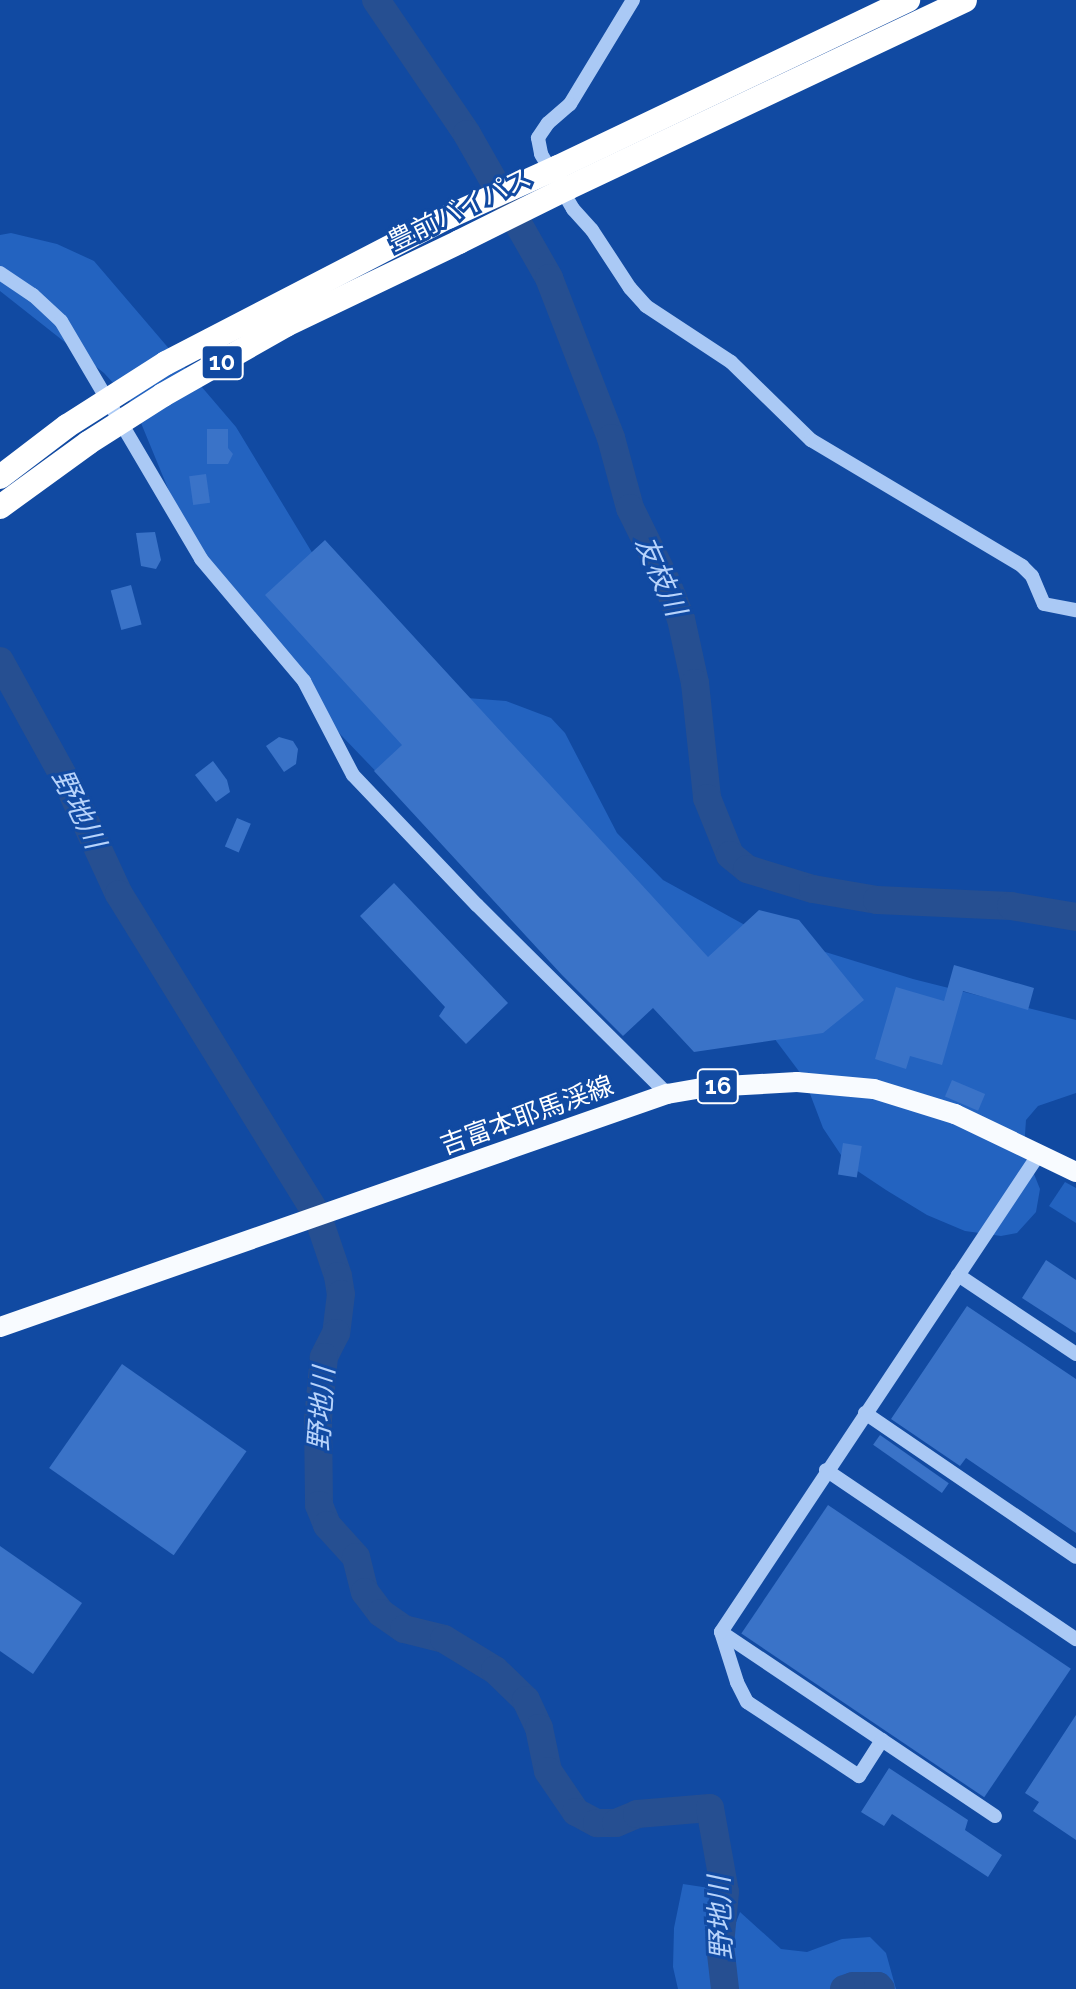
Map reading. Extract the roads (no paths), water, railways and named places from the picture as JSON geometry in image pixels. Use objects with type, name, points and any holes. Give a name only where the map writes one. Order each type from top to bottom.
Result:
[{"type":"highway","name":"豊前バイパス","points":[[0,507],[121,421],[286,325],[459,242],[563,178],[908,0]]},
{"type":"highway","name":"豊前バイパス","points":[[0,477],[109,398],[166,363],[448,217],[563,178],[965,0]]},
{"type":"main road","name":"吉富本耶馬渓線","points":[[0,1327],[308,1222],[667,1094],[742,1083],[797,1082],[874,1089],[955,1114],[1076,1172]]},
{"type":"street","points":[[633,0],[570,104],[548,123],[538,138],[541,154],[573,209],[592,230],[630,288],[646,306],[731,362],[811,440],[1022,566],[1032,576],[1044,604],[1076,610]]},
{"type":"street","points":[[0,273],[33,295],[61,321],[201,559],[304,681],[353,775],[477,905],[667,1094]]},
{"type":"street","points":[[721,1632],[1039,1154]]},
{"type":"street","points":[[958,1275],[1076,1354]]},
{"type":"street","points":[[865,1413],[1076,1557]]},
{"type":"street","points":[[826,1470],[1076,1639]]},
{"type":"street","points":[[721,1632],[995,1816]]},
{"type":"street","points":[[721,1632],[737,1682],[747,1702],[859,1776],[882,1740]]},
{"type":"waterway","name":"友枝川","points":[[376,0],[467,134],[549,278],[611,438],[630,508],[681,619],[695,683],[707,798],[730,855],[747,869],[813,889],[877,900],[1011,906],[1076,917]]},
{"type":"waterway","name":"野地川","points":[[0,661],[69,786],[119,894],[317,1214],[341,1294],[336,1333],[324,1357],[318,1419],[319,1505],[327,1525],[356,1557],[365,1592],[381,1613],[404,1629],[444,1639],[495,1670],[526,1700],[539,1728],[548,1771],[576,1812],[597,1823],[616,1823],[637,1814],[710,1808],[725,1892],[720,1945],[725,1989]]},
{"type":"waterway","name":"野地川","points":[[844,1989],[853,1986],[878,1986],[881,1989]]}]
